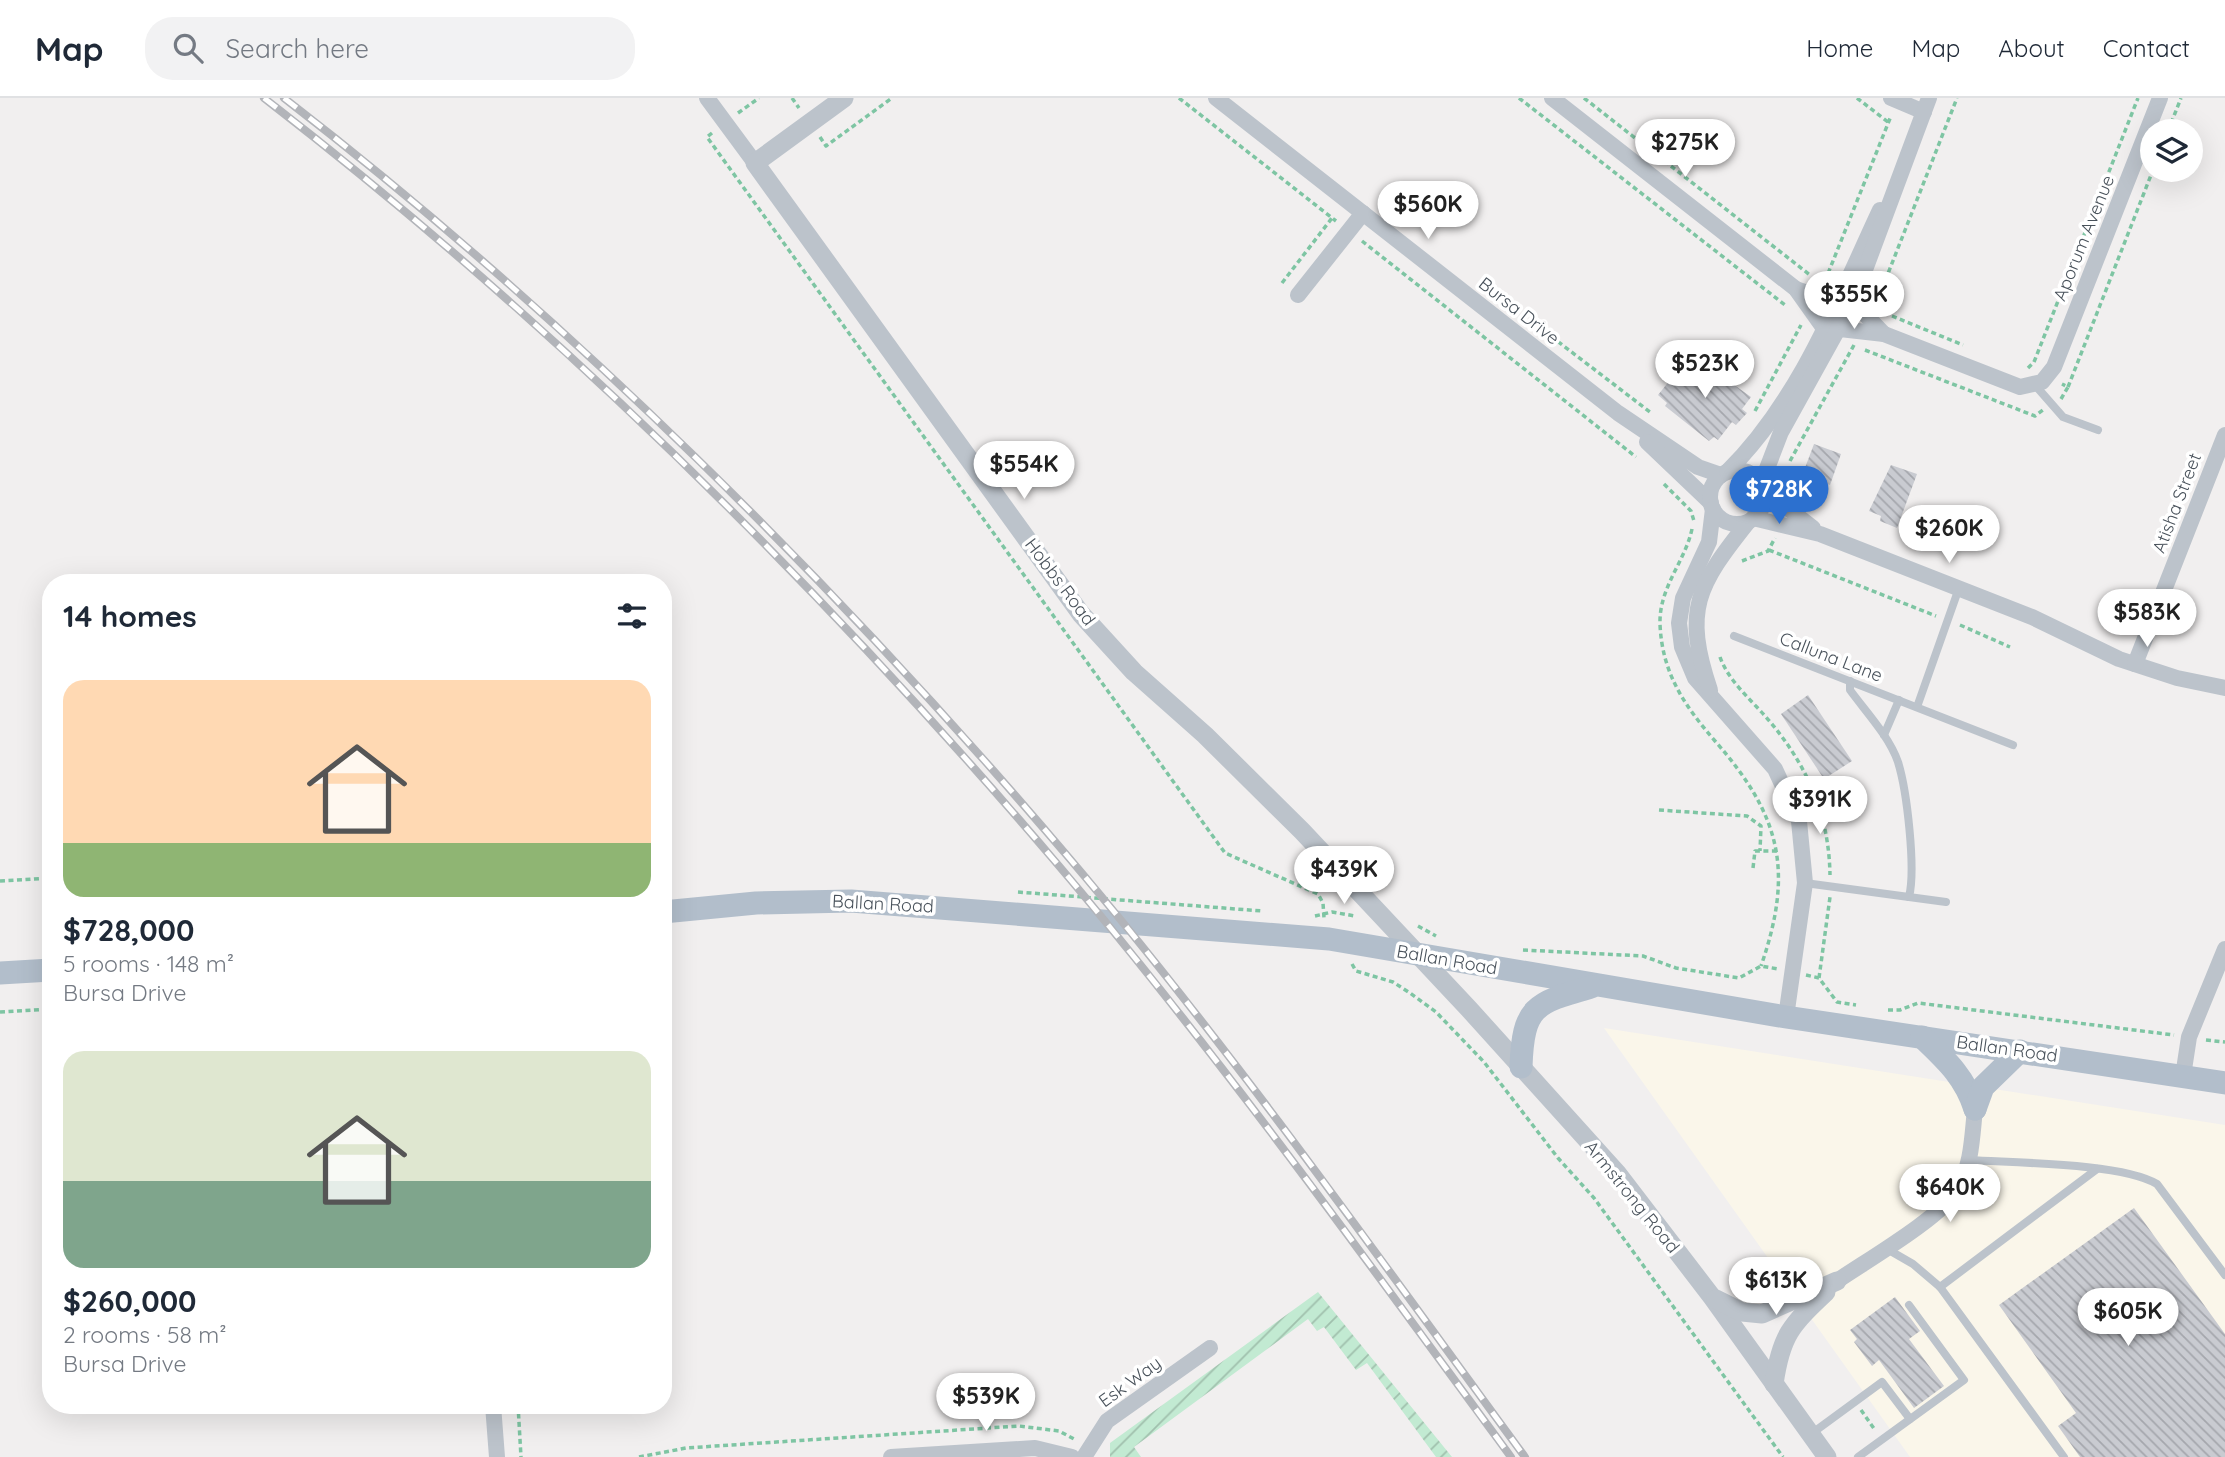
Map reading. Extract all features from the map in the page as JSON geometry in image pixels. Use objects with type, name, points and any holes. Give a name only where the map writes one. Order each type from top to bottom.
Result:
[{"type":"main road","name":"Ballan Road","points":[[672,911],[757,903],[851,901],[1206,927],[1339,942],[1786,1017],[2225,1083]]},
{"type":"main road","points":[[0,973],[42,971]]},
{"type":"main road","points":[[1521,1067],[1524,1027],[1538,1007],[1549,999],[1601,985]]},
{"type":"main road","points":[[1922,1037],[1968,1087],[1975,1110]]},
{"type":"main road","points":[[1975,1110],[1983,1087],[1999,1068],[2021,1051]]},
{"type":"street","name":"Hobbs Road","points":[[707,98],[1081,614],[1134,672],[1256,783],[1416,954]]},
{"type":"street","points":[[755,163],[845,98]]},
{"type":"street","name":"Bursa Drive","points":[[1216,98],[1618,413],[1698,467],[1724,474]]},
{"type":"street","points":[[1552,98],[1814,302],[1832,328],[1884,334],[2010,384],[2035,385]]},
{"type":"street","name":"Aporum Avenue","points":[[2035,385],[2048,378],[2054,366],[2160,98]]},
{"type":"street","points":[[1711,693],[1698,655],[1696,613],[1710,573],[1725,550],[1762,508],[1762,486],[1781,432],[1846,299],[1911,149],[1927,105],[1894,100]]},
{"type":"street","points":[[1298,295],[1363,213]]},
{"type":"street","points":[[1814,302],[1846,299],[1884,334]]},
{"type":"street","points":[[1786,1017],[1805,883],[1799,821],[1786,787],[1763,754],[1688,666],[1679,623],[1683,598],[1709,542],[1711,491],[1767,428],[1832,328]]},
{"type":"street","name":"Bursa Drive","points":[[1618,413],[1712,506]]},
{"type":"street","name":"Atisha Street","points":[[2135,664],[2224,439]]},
{"type":"street","points":[[1724,474],[1742,470],[1820,534]]},
{"type":"street","points":[[1712,506],[1718,516],[1732,523],[1751,520],[1820,534],[2032,617],[2090,647],[2135,664],[2225,688]]},
{"type":"street","points":[[2183,1076],[2189,1037],[2225,949]]},
{"type":"street","name":"Armstrong Road","points":[[1416,954],[1617,1173],[1712,1297],[1827,1457]]},
{"type":"street","points":[[1774,1384],[1783,1340],[1801,1316],[1837,1281],[1937,1212],[1958,1191],[1970,1160],[1975,1110]]},
{"type":"street","points":[[1712,1297],[1742,1312],[1762,1314],[1837,1281]]},
{"type":"street","name":"Esk Way","points":[[1086,1453],[1107,1422],[1210,1348]]},
{"type":"street","points":[[494,1414],[497,1457]]},
{"type":"street","points":[[891,1457],[1035,1448],[1072,1457]]},
{"type":"lane","points":[[2035,385],[2063,416],[2098,430]]},
{"type":"lane","points":[[1917,707],[1959,588]]},
{"type":"lane","name":"Calluna Lane","points":[[1734,636],[2013,745]]},
{"type":"lane","points":[[1850,681],[1850,690],[1884,735],[1898,762],[1913,860],[1909,897]]},
{"type":"lane","points":[[1884,735],[1899,700]]},
{"type":"lane","points":[[1805,883],[1946,902]]},
{"type":"lane","points":[[1970,1160],[2097,1169],[2145,1176],[2157,1184],[2225,1275]]},
{"type":"lane","points":[[1940,1287],[2097,1169]]},
{"type":"lane","points":[[1884,1248],[1913,1264],[1940,1287],[2064,1457]]},
{"type":"lane","points":[[1857,1457],[1964,1380],[1909,1305]]},
{"type":"lane","points":[[1811,1434],[1882,1382],[1910,1419]]},
{"type":"path","points":[[1179,98],[1640,461]]},
{"type":"path","points":[[1519,98],[1814,302]]},
{"type":"path","points":[[1584,98],[1814,302]]},
{"type":"path","points":[[1857,98],[1888,122]]},
{"type":"path","points":[[2026,369],[2034,362],[2138,98]]},
{"type":"path","points":[[2173,119],[2181,98]]},
{"type":"path","points":[[1753,413],[1814,302],[1888,122],[1894,100]]},
{"type":"path","points":[[2068,387],[2148,182]]},
{"type":"path","points":[[1282,283],[1333,218]]},
{"type":"path","points":[[1885,314],[1967,346]]},
{"type":"path","points":[[1525,317],[1658,418]]},
{"type":"path","points":[[1658,478],[1691,511],[1694,521],[1663,599],[1660,621],[1667,670],[1682,701],[1754,790],[1766,813],[1777,851],[1776,916],[1761,966]]},
{"type":"path","points":[[1691,534],[1709,542]]},
{"type":"path","points":[[1725,550],[1742,561],[1736,569]]},
{"type":"path","points":[[1769,550],[2010,647]]},
{"type":"path","points":[[1719,655],[1731,677],[1777,730],[1811,781],[1821,809],[1828,844],[1830,885],[1819,978]]},
{"type":"path","points":[[1659,810],[1746,816],[1761,825],[1760,851]]},
{"type":"path","points":[[1754,868],[1755,850],[1777,851]]},
{"type":"path","points":[[0,881],[42,878]]},
{"type":"path","points":[[1021,892],[1270,912]]},
{"type":"path","points":[[1311,917],[1322,915],[1356,971],[1393,982],[1410,993],[1436,1012],[1484,1062],[1558,1158],[1594,1198],[1783,1457]]},
{"type":"path","points":[[0,1012],[42,1010]]},
{"type":"path","points":[[1855,1402],[1882,1440]]},
{"type":"path","points":[[519,1414],[521,1457]]},
{"type":"path","points":[[639,1457],[687,1448],[1019,1426],[1059,1431],[1086,1453]]},
{"type":"shaded area","points":[[1604,1028],[2225,1125],[2225,1457],[1910,1457]]},
{"type":"green space","points":[[1318,1292],[1452,1457],[1436,1457],[1367,1363],[1356,1370],[1324,1327],[1317,1331],[1308,1319],[1134,1447],[1141,1457],[1110,1457],[1110,1443]]},
{"type":"building","points":[[1694,356],[1751,397],[1742,409],[1747,413],[1736,425],[1732,422],[1718,440],[1714,437],[1709,441],[1665,406],[1667,403],[1658,395],[1670,380],[1674,383]]},
{"type":"building","points":[[1814,444],[1841,454],[1830,485],[1821,482],[1818,489],[1800,481]]},
{"type":"building","points":[[1891,465],[1917,474],[1897,528],[1880,521],[1881,516],[1869,511]]},
{"type":"building","points":[[1808,695],[1852,761],[1824,779],[1781,714]]},
{"type":"building","points":[[2134,1208],[2225,1334],[2225,1457],[2080,1457],[2058,1426],[2076,1413],[1999,1305]]},
{"type":"building","points":[[1895,1297],[1920,1331],[1909,1339],[1944,1386],[1914,1408],[1879,1360],[1872,1366],[1854,1342],[1857,1339],[1850,1330]]},
{"type":"railway","points":[[264,98],[372,184],[581,366],[780,559],[875,660],[968,762],[1118,937],[1290,1157],[1511,1457]]},
{"type":"railway","points":[[284,98],[494,271],[597,363],[696,458],[889,655],[1070,859],[1189,1005],[1303,1154],[1525,1457]]}]
